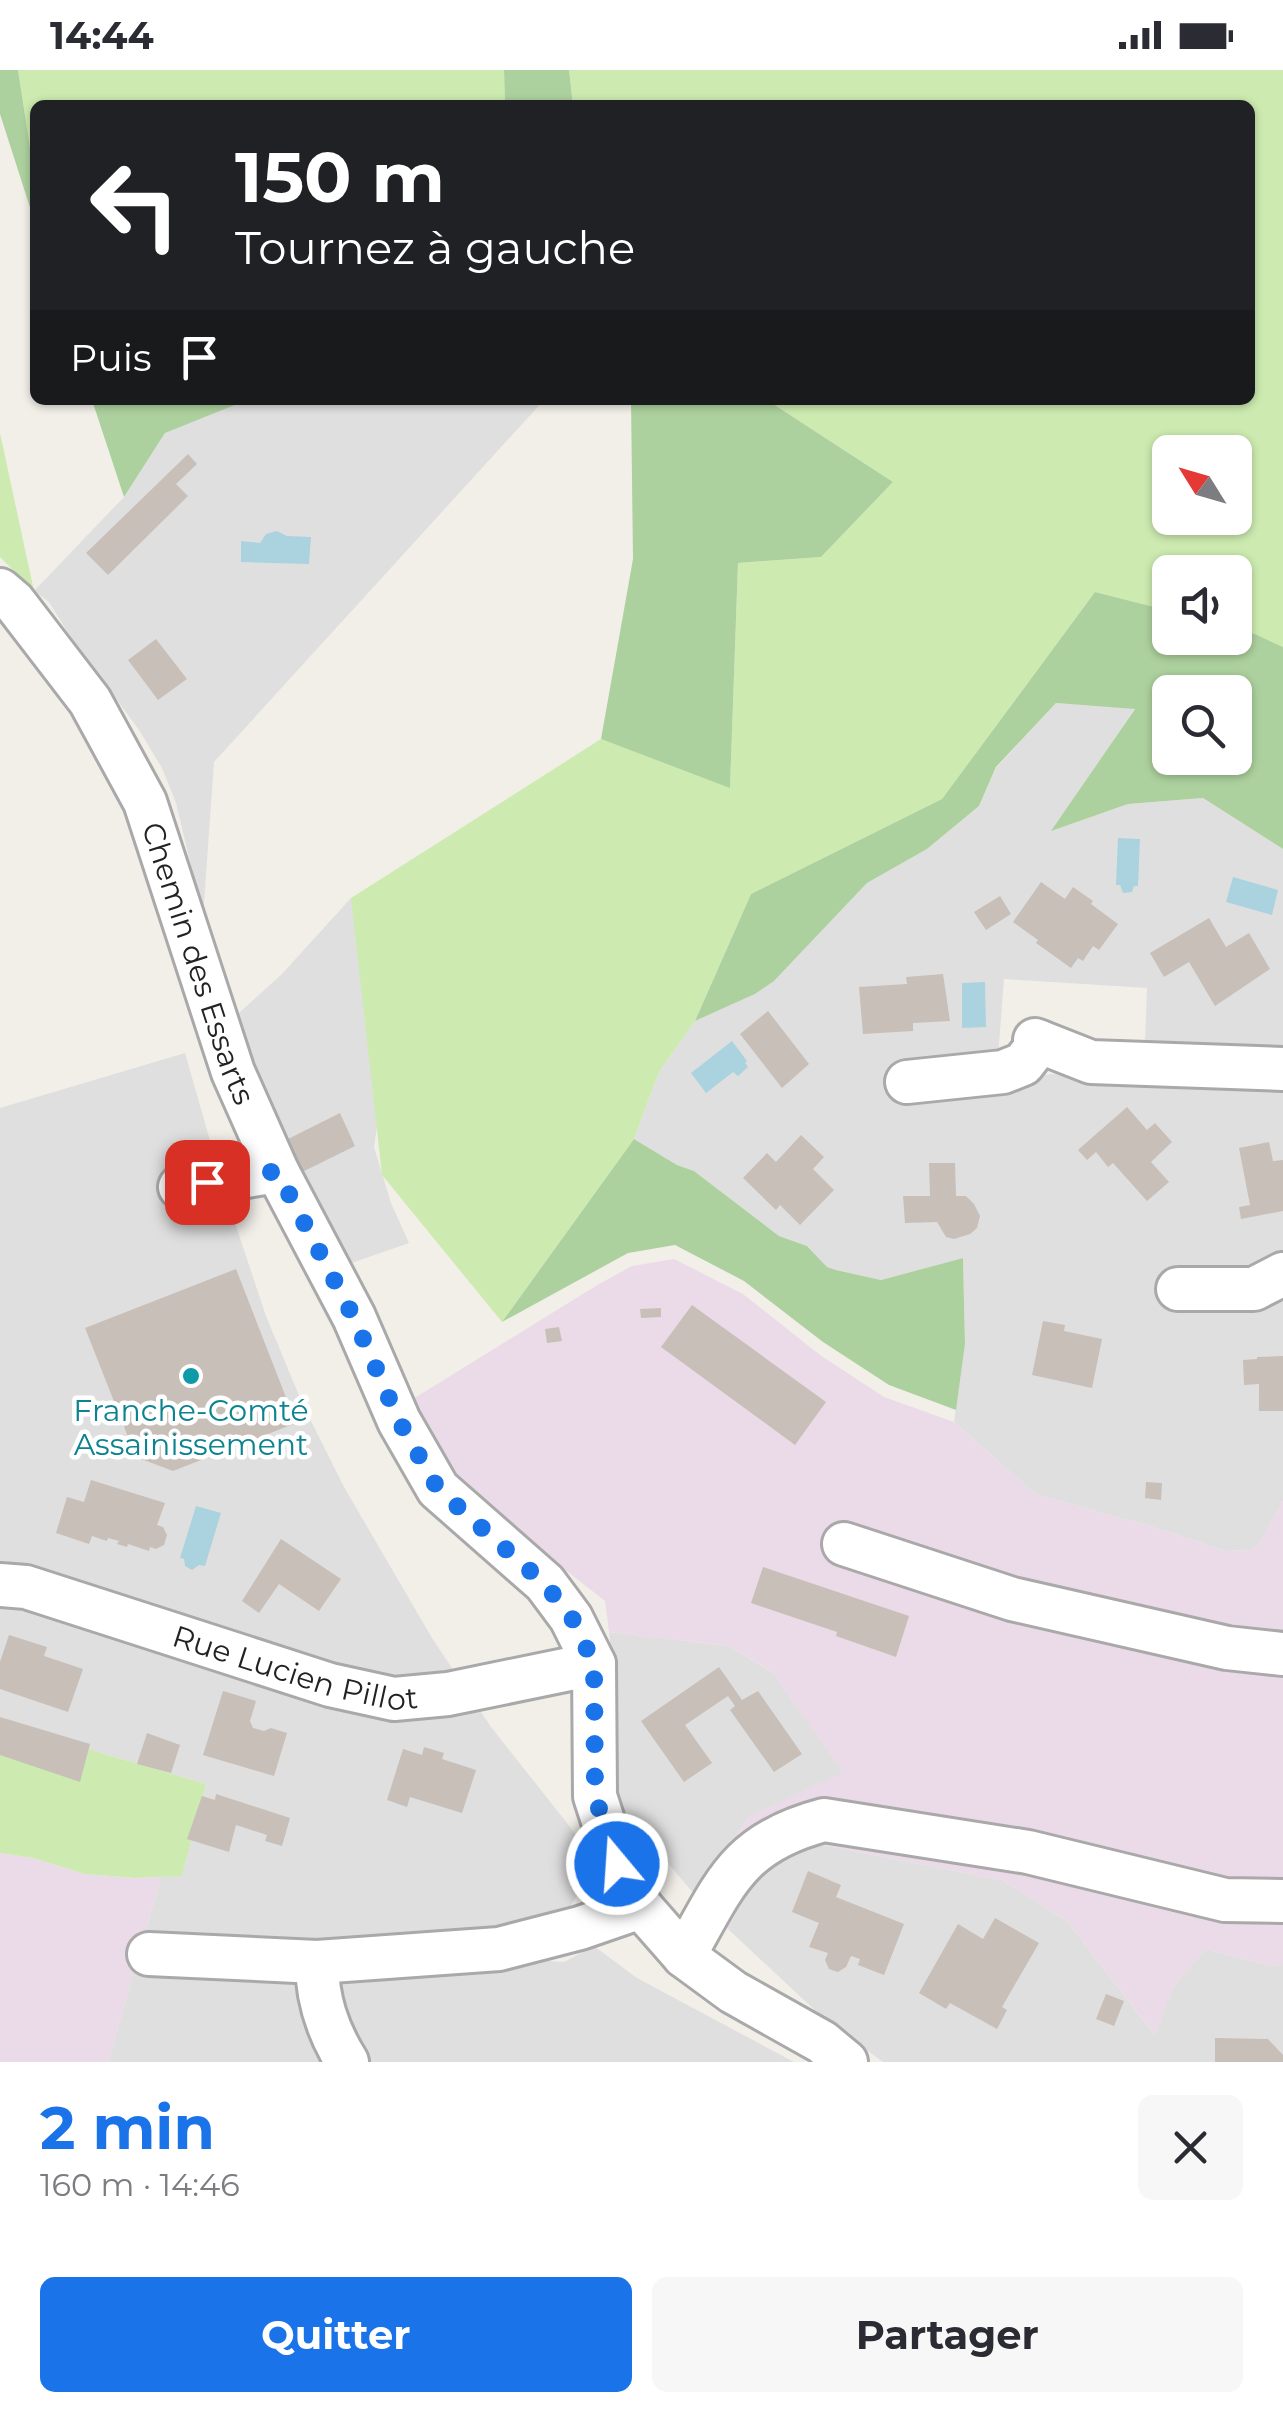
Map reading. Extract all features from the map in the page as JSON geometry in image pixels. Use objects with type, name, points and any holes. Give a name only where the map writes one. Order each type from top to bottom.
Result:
[{"type":"street","name":"Chemin des Essarts","points":[[0,590],[14,602],[90,701],[145,802],[234,1072],[277,1171],[354,1318],[399,1421],[438,1489],[545,1584],[572,1618],[594,1664],[595,1796],[617,1864],[642,1907],[684,1956],[733,1992],[822,2042],[846,2062]]},
{"type":"street","points":[[906,1082],[1003,1072],[1023,1064],[1038,1041],[1090,1062],[1283,1069]]},
{"type":"street","points":[[180,1187],[277,1171]]},
{"type":"street","points":[[1178,1288],[1254,1289],[1283,1274]]},
{"type":"street","points":[[844,1544],[1012,1600],[1227,1648],[1283,1654]]},
{"type":"street","name":"Rue Lucien Pillot","points":[[0,1586],[26,1587],[330,1684],[394,1699],[448,1694],[594,1664]]},
{"type":"street","points":[[684,1956],[730,1876],[749,1855],[770,1840],[824,1820],[1028,1852],[1225,1900],[1283,1900]]},
{"type":"street","points":[[149,1954],[317,1962],[499,1949],[642,1907]]},
{"type":"street","points":[[317,1962],[317,1992],[336,2045],[347,2062]]},
{"type":"shaded area","points":[[178,405],[539,405],[214,762],[203,917],[176,803],[162,768],[49,602],[34,591],[124,497],[165,433]]},
{"type":"shaded area","points":[[1056,703],[1135,708],[1053,830],[1128,804],[1203,798],[1283,849],[1283,1052],[1145,1044],[1147,988],[1004,979],[998,1057],[999,1080],[1052,1074],[1283,1087],[1283,1501],[1259,1545],[1249,1550],[1225,1551],[1035,1494],[954,1422],[965,1344],[963,1258],[881,1280],[827,1267],[807,1246],[779,1236],[694,1171],[634,1139],[659,1072],[695,1021],[755,994],[774,981],[867,883],[927,849],[979,806],[996,768]]},
{"type":"shaded area","points":[[351,898],[430,956],[377,1126],[374,1147],[391,1203],[409,1243],[346,1265],[229,1022],[282,974]]},
{"type":"shaded area","points":[[185,1053],[266,1316],[303,1405],[344,1487],[432,1638],[491,1727],[586,1847],[583,1897],[577,1896],[535,1960],[564,1962],[594,1946],[637,1978],[794,2062],[108,2062],[161,1877],[182,1875],[206,1784],[0,1723],[0,1108]]},
{"type":"shaded area","points":[[674,1259],[743,1294],[820,1355],[884,1397],[954,1422],[1035,1494],[1225,1551],[1249,1550],[1259,1545],[1283,1501],[1283,1964],[1272,1966],[1205,1949],[1174,1986],[1155,2035],[1067,1921],[1002,1880],[806,1842],[768,1862],[741,1897],[729,1930],[695,1895],[749,1817],[843,1772],[771,1671],[729,1646],[609,1632],[605,1601],[532,1544],[442,1461],[408,1402],[632,1266]]},
{"type":"shaded area","points":[[609,1632],[729,1646],[772,1672],[844,1773],[749,1817],[695,1895],[611,1796],[614,1676]]},
{"type":"shaded area","points":[[806,1842],[1002,1880],[1067,1921],[1154,2034],[1174,1986],[1205,1949],[1272,1966],[1283,1964],[1283,2062],[883,2062],[821,2016],[729,1930],[751,1879]]},
{"type":"shaded area","points":[[0,1853],[33,1858],[85,1874],[161,1877],[108,2062],[0,2062]]},
{"type":"green space","points":[[0,70],[18,70],[30,148],[30,207],[0,114]]},
{"type":"green space","points":[[18,70],[504,70],[505,100],[30,100],[30,148]]},
{"type":"green space","points":[[504,70],[569,70],[572,100],[505,100]]},
{"type":"green space","points":[[569,70],[1283,70],[1283,647],[1252,633],[1252,555],[1152,555],[1152,606],[1095,592],[942,799],[751,894],[695,1021],[659,1072],[634,1139],[502,1322],[382,1175],[351,898],[601,739],[730,787],[738,563],[821,557],[893,482],[775,405],[1255,405],[1255,100],[572,100]]},
{"type":"green space","points":[[94,405],[235,405],[165,433],[124,497]]},
{"type":"green space","points":[[631,405],[775,405],[893,482],[821,557],[738,563],[730,788],[601,739],[633,559]]},
{"type":"green space","points":[[0,433],[34,591],[0,557]]},
{"type":"green space","points":[[1095,592],[1152,606],[1152,655],[1252,655],[1252,633],[1283,647],[1283,849],[1203,798],[1128,804],[1051,831],[1135,709],[1056,703],[996,767],[979,806],[927,849],[867,883],[774,981],[755,994],[695,1021],[751,894],[942,799]]},
{"type":"green space","points":[[634,1139],[694,1171],[779,1236],[807,1246],[827,1267],[881,1280],[963,1258],[965,1344],[956,1410],[889,1385],[823,1342],[744,1281],[675,1245],[628,1253],[502,1322]]},
{"type":"green space","points":[[0,1723],[206,1784],[182,1876],[85,1874],[33,1858],[0,1853]]},
{"type":"water","points":[[277,531],[287,536],[311,537],[309,564],[241,562],[241,541],[260,543],[266,534]]},
{"type":"water","points":[[1118,838],[1140,839],[1138,886],[1132,892],[1123,893],[1120,885],[1116,885]]},
{"type":"water","points":[[1233,877],[1278,890],[1272,915],[1226,902]]},
{"type":"water","points":[[985,982],[986,1027],[962,1028],[962,983]]},
{"type":"water","points":[[732,1041],[748,1067],[738,1076],[733,1072],[706,1093],[691,1073]]},
{"type":"water","points":[[196,1506],[221,1513],[205,1566],[192,1570],[180,1558]]},
{"type":"building","points":[[188,454],[197,464],[176,484],[188,496],[108,575],[86,553]]},
{"type":"building","points":[[156,639],[187,679],[158,700],[128,660]]},
{"type":"building","points":[[1041,882],[1065,899],[1073,887],[1118,924],[1099,950],[1093,946],[1083,961],[1078,958],[1071,968],[1013,922]]},
{"type":"building","points":[[1000,896],[1011,914],[986,930],[974,912]]},
{"type":"building","points":[[1209,918],[1226,947],[1249,933],[1270,969],[1215,1006],[1189,962],[1164,977],[1150,953]]},
{"type":"building","points":[[943,974],[950,1021],[913,1023],[913,1031],[863,1034],[859,987],[907,984],[906,977]]},
{"type":"building","points":[[768,1011],[809,1064],[782,1088],[740,1034]]},
{"type":"building","points":[[1127,1107],[1147,1130],[1155,1123],[1172,1142],[1151,1162],[1169,1182],[1147,1201],[1113,1163],[1108,1167],[1096,1152],[1087,1160],[1078,1150]]},
{"type":"building","points":[[340,1113],[355,1146],[296,1175],[280,1143]]},
{"type":"building","points":[[801,1135],[824,1157],[813,1169],[834,1190],[800,1225],[780,1205],[776,1210],[743,1178],[767,1153],[776,1162]]},
{"type":"building","points":[[1269,1142],[1273,1161],[1283,1160],[1283,1211],[1241,1219],[1239,1207],[1250,1205],[1239,1148]]},
{"type":"building","points":[[929,1163],[955,1163],[956,1196],[966,1196],[980,1216],[977,1228],[970,1234],[954,1239],[946,1237],[937,1222],[905,1223],[903,1196],[930,1196]]},
{"type":"building","name":"Franche-Comté Assainissement","points":[[236,1269],[296,1423],[173,1471],[136,1457],[85,1328]]},
{"type":"building","points":[[692,1305],[826,1402],[795,1445],[661,1347]]},
{"type":"building","points":[[661,1308],[661,1317],[641,1318],[640,1309]]},
{"type":"building","points":[[1043,1321],[1065,1325],[1064,1331],[1102,1339],[1092,1388],[1032,1375]]},
{"type":"building","points":[[559,1327],[562,1341],[547,1343],[545,1329]]},
{"type":"building","points":[[1283,1356],[1283,1411],[1259,1411],[1259,1384],[1244,1385],[1243,1360]]},
{"type":"building","points":[[91,1480],[165,1503],[157,1525],[167,1535],[164,1545],[150,1547],[149,1551],[108,1538],[107,1541],[92,1536],[89,1544],[56,1533],[67,1497],[84,1502]]},
{"type":"building","points":[[1146,1482],[1162,1483],[1161,1500],[1145,1498]]},
{"type":"building","points":[[281,1539],[341,1579],[319,1611],[279,1584],[259,1613],[242,1601]]},
{"type":"building","points":[[763,1567],[909,1616],[896,1657],[751,1603]]},
{"type":"building","points":[[9,1635],[47,1647],[44,1656],[83,1669],[68,1712],[0,1689],[0,1662]]},
{"type":"building","points":[[719,1667],[742,1700],[758,1691],[802,1754],[774,1772],[730,1710],[735,1706],[728,1696],[685,1725],[712,1763],[684,1782],[641,1721]]},
{"type":"building","points":[[223,1691],[256,1701],[250,1721],[253,1728],[287,1733],[274,1776],[203,1755]]},
{"type":"building","points":[[0,1717],[90,1744],[80,1782],[0,1755]]},
{"type":"building","points":[[147,1733],[180,1745],[171,1773],[137,1764]]},
{"type":"building","points":[[424,1747],[444,1753],[442,1759],[476,1770],[462,1813],[410,1797],[407,1807],[387,1800],[403,1749],[422,1755]]},
{"type":"building","points":[[216,1794],[290,1818],[282,1846],[265,1841],[267,1835],[236,1825],[229,1852],[187,1839],[202,1796],[215,1800]]},
{"type":"building","points":[[808,1871],[841,1885],[836,1897],[904,1924],[884,1975],[858,1965],[860,1959],[851,1956],[846,1967],[838,1972],[829,1969],[825,1960],[828,1953],[809,1947],[819,1923],[792,1912]]},
{"type":"building","points":[[995,1918],[1039,1943],[1002,2007],[1007,2010],[997,2029],[950,2003],[946,2009],[919,1993],[958,1924],[983,1939]]},
{"type":"building","points":[[1106,1994],[1124,2001],[1114,2026],[1096,2019]]},
{"type":"building","points":[[1215,2038],[1268,2039],[1283,2055],[1283,2062],[1215,2062]]},
{"type":"place","name":"Franche-Comté Assainissement","points":[[191,1376]]},
{"type":"route","points":[[207,1182],[277,1171],[354,1318],[399,1421],[438,1489],[545,1584],[572,1618],[594,1664],[595,1796],[617,1864]]}]
